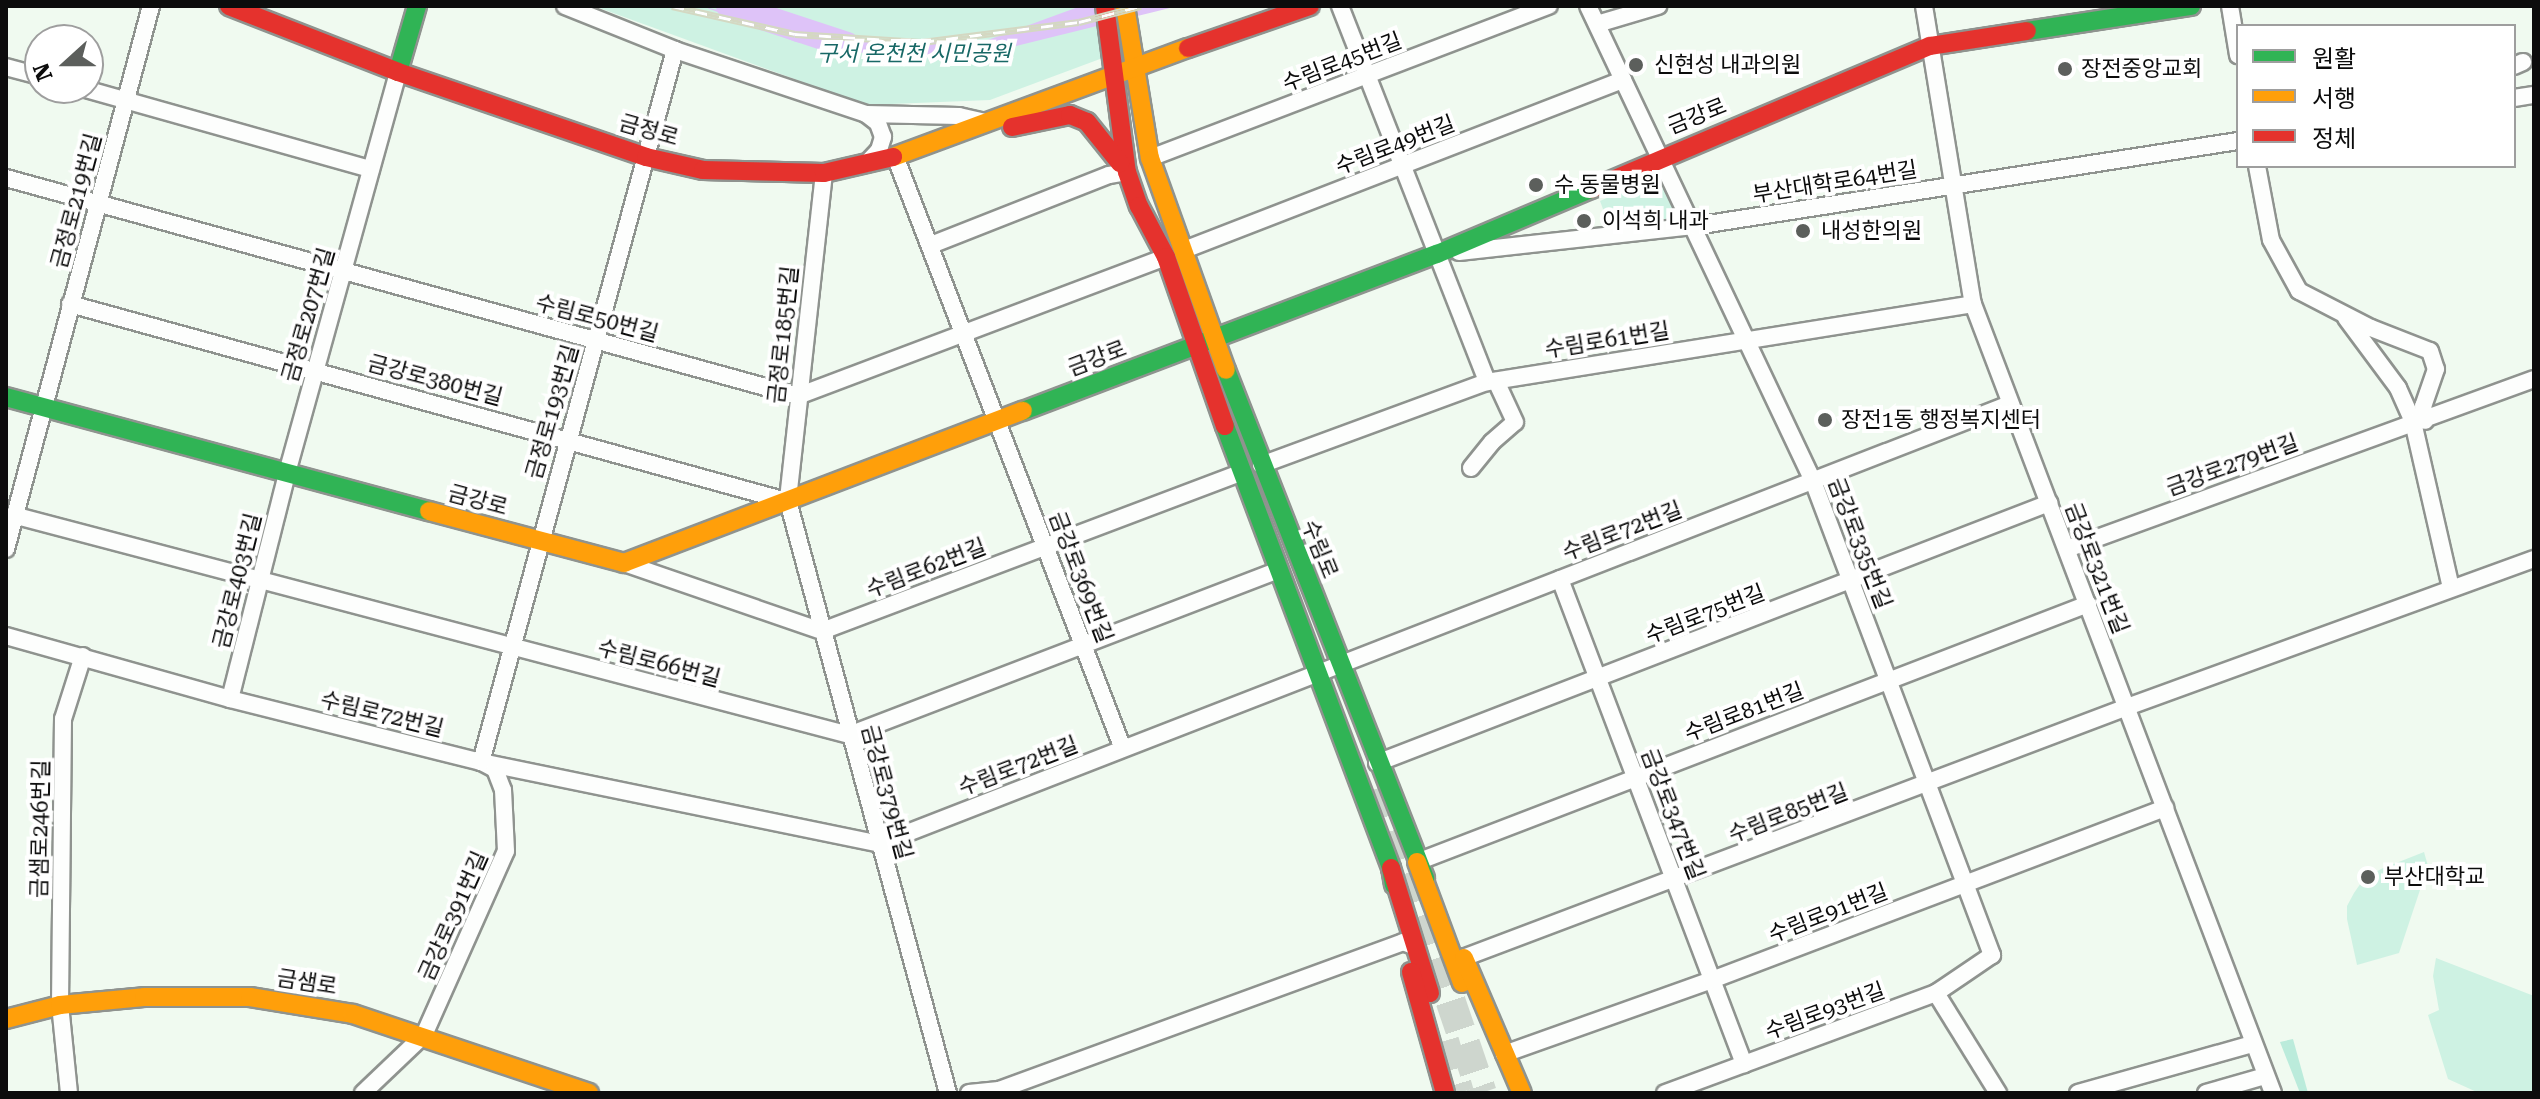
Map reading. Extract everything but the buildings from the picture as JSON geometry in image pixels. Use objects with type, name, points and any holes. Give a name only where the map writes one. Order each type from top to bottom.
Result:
[{"type":"main road","name":"금정로","points":[[229,6],[398,72],[646,157],[703,170],[759,174],[824,173],[895,156],[1116,73],[1310,6]]},
{"type":"main road","points":[[398,72],[417,6]]},
{"type":"main road","name":"수림로","points":[[1105,6],[1116,73],[1120,135],[1127,172],[1139,206],[1166,257],[1261,465],[1417,862],[1522,1093]]},
{"type":"main road","name":"수림로","points":[[1125,6],[1150,158],[1184,250],[1204,344],[1242,472],[1391,868],[1410,944]]},
{"type":"main road","name":"금강로","points":[[6,397],[624,563],[1437,254],[1930,46],[2191,6]]},
{"type":"main road","points":[[986,123],[1015,127],[1070,115],[1087,122],[1127,172]]},
{"type":"main road","points":[[1417,862],[1462,983]]},
{"type":"main road","points":[[1410,944],[1430,993]]},
{"type":"main road","points":[[1410,944],[1445,1093]]},
{"type":"main road","name":"금샘로","points":[[6,1019],[60,1005],[144,997],[250,997],[353,1014],[424,1035],[589,1093]]},
{"type":"street","name":"금정로219번길","points":[[6,549],[151,6]]},
{"type":"street","points":[[565,6],[675,50],[866,114],[959,116],[986,123]]},
{"type":"street","points":[[1340,6],[1437,254],[1492,381],[1515,422],[1492,442],[1471,468]]},
{"type":"street","name":"수림로45번길","points":[[1150,158],[1549,6]]},
{"type":"street","name":"금강로335번길","points":[[1588,6],[1659,158],[1695,226],[1813,481],[1992,955]]},
{"type":"street","points":[[1597,24],[1658,6]]},
{"type":"street","points":[[1924,6],[1930,46]]},
{"type":"street","points":[[2230,6],[2236,43]]},
{"type":"street","name":"금강로321번길","points":[[1930,46],[1973,304],[2273,1093]]},
{"type":"street","name":"금정로193번길","points":[[539,541],[675,50]]},
{"type":"street","name":"금정로207번길","points":[[287,473],[398,72]]},
{"type":"street","name":"수림로49번길","points":[[1184,250],[1623,80]]},
{"type":"street","points":[[104,94],[371,169]]},
{"type":"street","points":[[865,165],[879,150],[883,137],[878,123],[866,114]]},
{"type":"street","name":"부산대학로64번길","points":[[1437,254],[1695,226],[2236,141]]},
{"type":"street","points":[[895,156],[998,421]]},
{"type":"street","points":[[2257,168],[2271,240],[2299,291],[2344,316],[2430,351],[2436,369],[2419,422]]},
{"type":"street","points":[[931,245],[1109,175],[1127,172]]},
{"type":"street","name":"금정로185번길","points":[[788,501],[824,173]]},
{"type":"street","name":"수림로50번길","points":[[6,178],[798,396]]},
{"type":"street","points":[[798,396],[1166,257]]},
{"type":"street","name":"금강로380번길","points":[[70,304],[788,501]]},
{"type":"street","name":"수림로61번길","points":[[1261,465],[1492,381],[1973,304]]},
{"type":"street","points":[[2344,316],[2398,388],[2419,422],[2451,588]]},
{"type":"street","name":"금강로279번길","points":[[2067,549],[2534,379]]},
{"type":"street","name":"수림로72번길","points":[[6,636],[230,699],[481,762],[879,844],[2010,404]]},
{"type":"street","name":"금강로369번길","points":[[998,421],[1123,749]]},
{"type":"street","name":"수림로62번길","points":[[822,631],[1242,472]]},
{"type":"street","name":"금강로403번길","points":[[230,699],[287,473]]},
{"type":"street","name":"금강로379번길","points":[[788,501],[948,1093]]},
{"type":"street","name":"수림로75번길","points":[[1377,763],[2049,503]]},
{"type":"street","name":"수림로66번길","points":[[13,515],[849,735]]},
{"type":"street","points":[[481,762],[539,541]]},
{"type":"street","points":[[2127,707],[2534,559]]},
{"type":"street","points":[[624,563],[822,631]]},
{"type":"street","points":[[849,735],[1278,570]]},
{"type":"street","name":"금강로347번길","points":[[1560,579],[1744,1064]]},
{"type":"street","name":"수림로81번길","points":[[1417,862],[2088,604]]},
{"type":"street","name":"금샘로246번길","points":[[69,1093],[60,1005],[63,719],[83,656]]},
{"type":"street","name":"수림로85번길","points":[[1463,958],[2127,707]]},
{"type":"street","name":"금강로391번길","points":[[424,1035],[506,851],[503,790],[495,769],[481,762]]},
{"type":"street","name":"수림로91번길","points":[[1504,1054],[1712,980],[2165,808]]},
{"type":"street","points":[[969,1093],[999,1090],[1410,944]]},
{"type":"street","name":"수림로93번길","points":[[1665,1093],[1936,993],[1992,955]]},
{"type":"street","points":[[1936,993],[1998,1093]]},
{"type":"street","points":[[363,1093],[424,1035]]},
{"type":"street","points":[[2078,1093],[2252,1044]]},
{"type":"street","points":[[2206,1093],[2265,1076]]},
{"type":"green space","name":"구서 온천천 시민공원","points":[[594,6],[1096,6],[1104,48],[1100,59],[990,100],[866,105]]},
{"type":"green space","points":[[1660,174],[1681,219],[1610,228],[1600,201]]},
{"type":"green space","points":[[2424,852],[2428,866],[2399,953],[2357,965],[2347,919],[2347,906],[2354,893],[2363,880],[2381,869]]},
{"type":"green space","points":[[2436,958],[2534,996],[2534,1093],[2479,1093],[2448,1079],[2428,1015],[2439,1010],[2433,976]]},
{"type":"green space","points":[[2293,1039],[2308,1093],[2300,1093],[2280,1042]]},
{"type":"shaded area","points":[[702,6],[837,42],[988,40],[1081,6],[1178,6],[984,54],[898,59],[796,42]]},
{"type":"waterway","points":[[729,6],[847,45]]},
{"type":"tunnel","points":[[1378,788],[1482,1093]]},
{"type":"tunnel","points":[[1444,1041],[1459,1093]]},
{"type":"railway","points":[[672,6],[795,34],[922,42],[1079,22],[1141,6]]},
{"type":"traffic: fast","points":[[398,72],[417,6]]},
{"type":"traffic: fast","points":[[2027,31],[2191,6]]},
{"type":"traffic: fast","points":[[1023,411],[1437,254],[1591,189]]},
{"type":"traffic: fast","points":[[1226,370],[1425,878]]},
{"type":"traffic: fast","points":[[6,397],[429,511]]},
{"type":"traffic: fast","points":[[1225,426],[1391,868],[1394,885]]},
{"type":"traffic: slow","points":[[1125,6],[1150,158],[1226,370]]},
{"type":"traffic: slow","points":[[893,157],[1188,48]]},
{"type":"traffic: slow","points":[[429,511],[624,563],[1023,411]]},
{"type":"traffic: slow","points":[[1417,862],[1462,983]]},
{"type":"traffic: slow","points":[[1464,958],[1522,1093]]},
{"type":"traffic: slow","points":[[6,1019],[60,1005],[144,997],[250,997],[353,1014],[589,1093]]},
{"type":"traffic: jam","points":[[229,6],[398,72],[646,157],[703,170],[824,173],[893,157]]},
{"type":"traffic: jam","points":[[1105,6],[1127,172],[1139,206],[1166,257],[1225,426]]},
{"type":"traffic: jam","points":[[1188,48],[1310,6]]},
{"type":"traffic: jam","points":[[1591,189],[1930,46],[2027,31]]},
{"type":"traffic: jam","points":[[1012,127],[1070,115],[1087,122],[1120,163]]},
{"type":"traffic: jam","points":[[1391,868],[1430,993]]},
{"type":"traffic: jam","points":[[1411,972],[1445,1093]]},
{"type":"place","name":"신현성 내과의원","points":[[1636,65]]},
{"type":"place","name":"장전중앙교회","points":[[2065,69]]},
{"type":"place","name":"수 동물병원","points":[[1536,185]]},
{"type":"place","name":"이석희 내과","points":[[1584,221]]},
{"type":"place","name":"내성한의원","points":[[1803,231]]},
{"type":"place","name":"장전1동 행정복지센터","points":[[1825,420]]},
{"type":"place","name":"부산대학교","points":[[2368,877]]}]
